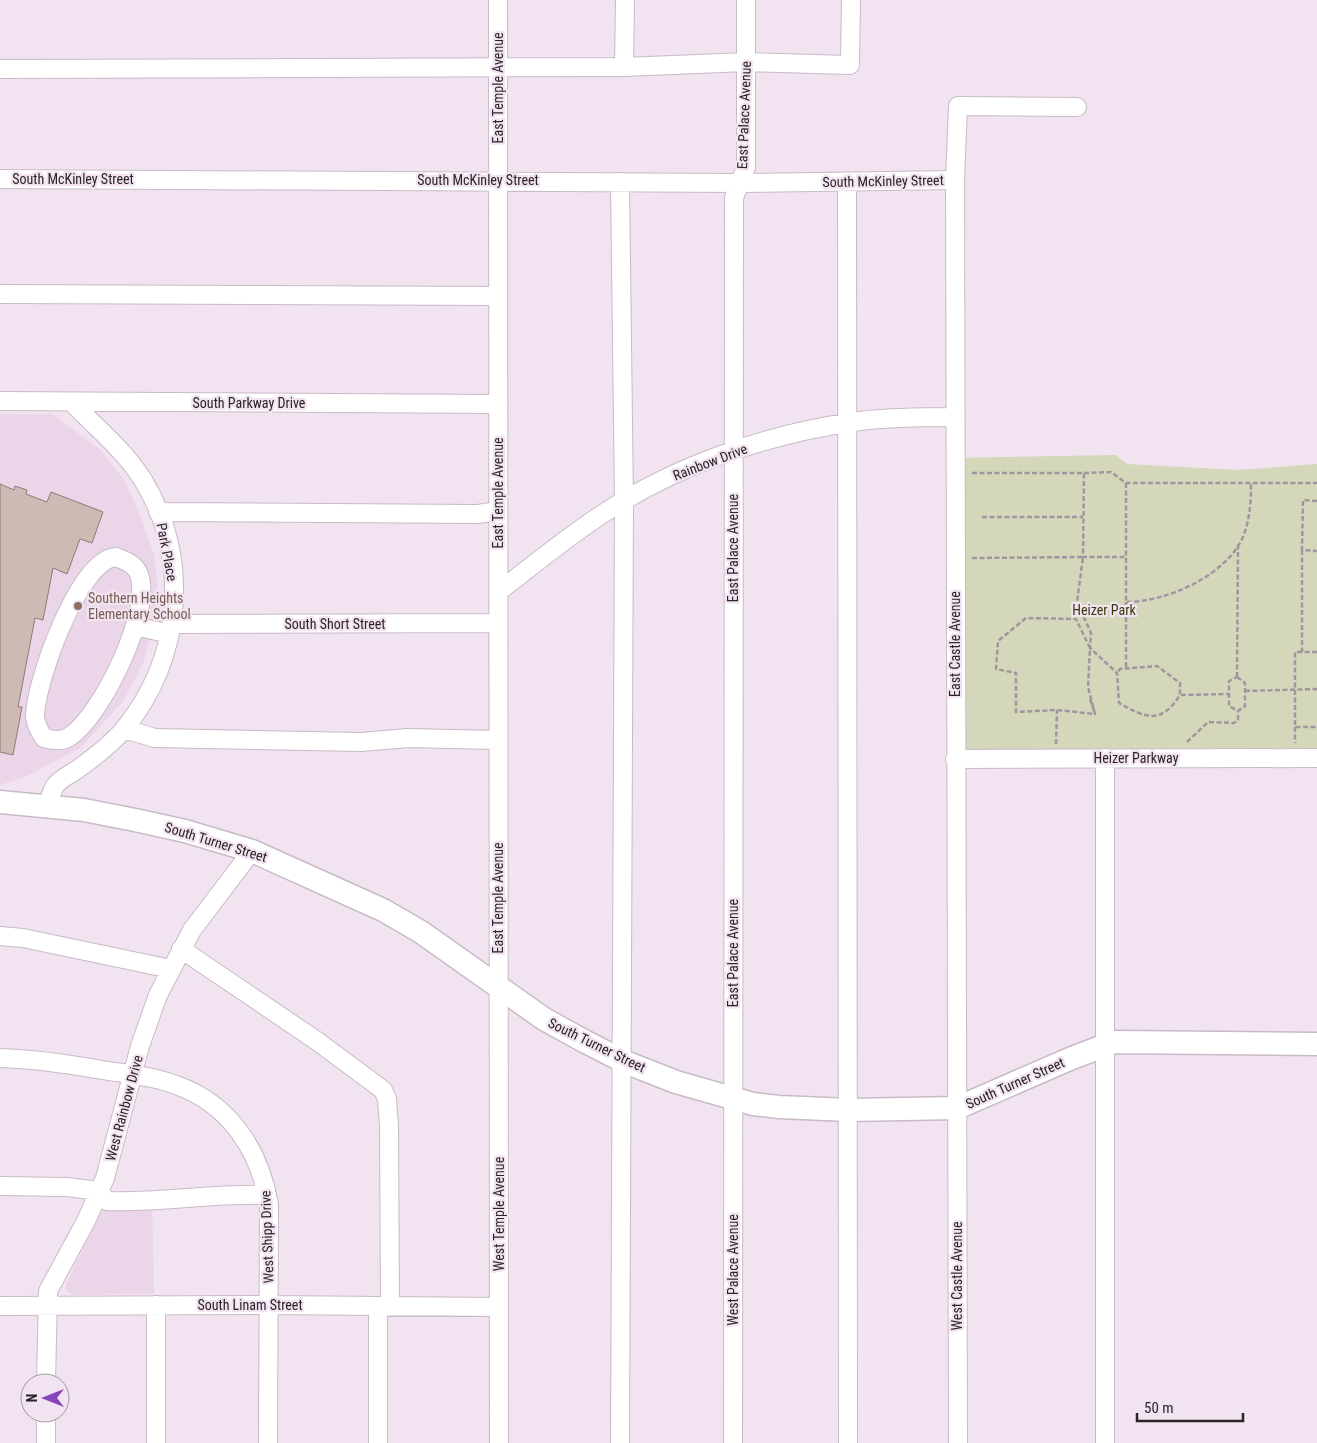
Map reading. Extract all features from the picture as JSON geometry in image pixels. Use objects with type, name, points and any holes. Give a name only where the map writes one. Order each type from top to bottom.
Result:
[{"type":"main road","name":"South Turner Street","points":[[0,802],[47,808],[84,810],[185,831],[252,851],[383,910],[421,932],[544,1019],[620,1060],[676,1082],[754,1104],[849,1110],[957,1108],[1114,1042],[1317,1044]]},
{"type":"street","name":"East Temple Avenue","points":[[498,0],[498,986]]},
{"type":"street","points":[[624,67],[625,0]]},
{"type":"street","name":"East Palace Avenue","points":[[733,1098],[734,198],[746,167],[746,0]]},
{"type":"street","points":[[0,69],[624,67],[746,62],[850,65],[851,0]]},
{"type":"street","name":"East Castle Avenue","points":[[957,1108],[955,180],[958,106],[1077,107]]},
{"type":"street","name":"South McKinley Street","points":[[0,179],[498,180],[740,183],[955,180]]},
{"type":"street","points":[[620,182],[624,502],[620,1060],[620,1443]]},
{"type":"street","points":[[847,182],[849,423],[848,1443]]},
{"type":"street","points":[[0,294],[498,296]]},
{"type":"street","name":"South Parkway Drive","points":[[0,401],[498,404]]},
{"type":"street","name":"Park Place","points":[[47,808],[56,785],[89,762],[124,729],[154,682],[172,629],[174,593],[171,561],[158,512],[142,479],[108,439],[71,402]]},
{"type":"street","name":"Rainbow Drive","points":[[498,592],[602,514],[678,473],[733,451],[803,431],[849,423],[890,418],[955,416]]},
{"type":"street","points":[[158,512],[478,514],[498,511]]},
{"type":"street","points":[[108,558],[130,562],[137,572],[141,590],[135,626],[117,670],[102,698],[82,727],[68,738],[60,740],[44,738],[38,729],[35,718],[37,698],[56,640],[75,597],[99,564],[108,558]]},
{"type":"street","name":"South Short Street","points":[[135,626],[172,629],[498,623]]},
{"type":"street","points":[[124,729],[142,736],[165,738],[361,742],[408,738],[498,740]]},
{"type":"street","points":[[1104,1443],[1105,758]]},
{"type":"street","name":"Heizer Parkway","points":[[955,759],[1317,758]]},
{"type":"street","name":"West Rainbow Drive","points":[[46,1373],[46,1306],[48,1291],[86,1221],[105,1178],[132,1075],[158,995],[181,949],[198,922],[252,851]]},
{"type":"street","points":[[0,936],[23,938],[171,969]]},
{"type":"street","points":[[181,949],[317,1041],[383,1090],[387,1099],[389,1126],[378,1443]]},
{"type":"street","name":"West Temple Avenue","points":[[498,986],[499,1443]]},
{"type":"street","name":"West Shipp Drive","points":[[0,1058],[38,1059],[132,1075],[176,1085],[215,1106],[233,1123],[246,1140],[265,1180],[270,1233],[268,1443]]},
{"type":"street","name":"West Palace Avenue","points":[[733,1098],[733,1443]]},
{"type":"street","name":"West Castle Avenue","points":[[957,1108],[958,1443]]},
{"type":"street","points":[[0,1186],[67,1187],[99,1191],[107,1201],[144,1202],[216,1194],[267,1195]]},
{"type":"street","points":[[156,1305],[156,1443]]},
{"type":"street","name":"South Linam Street","points":[[0,1306],[268,1305],[499,1307]]},
{"type":"street","points":[[46,1423],[46,1443]]},
{"type":"path","points":[[955,473],[1112,472],[1126,484],[1317,483]]},
{"type":"path","points":[[1084,473],[1083,557],[1077,602],[1091,633],[1088,687],[1095,714]]},
{"type":"path","points":[[1126,484],[1126,668]]},
{"type":"path","points":[[1126,602],[1144,602],[1197,583],[1223,564],[1242,538],[1251,510],[1251,484]]},
{"type":"path","points":[[1302,652],[1303,500],[1317,501]]},
{"type":"path","points":[[982,517],[1084,517]]},
{"type":"path","points":[[1237,677],[1238,544]]},
{"type":"path","points":[[1302,550],[1317,551]]},
{"type":"path","points":[[955,558],[1126,557]]},
{"type":"path","points":[[1095,714],[1057,710],[1016,712],[1016,673],[996,670],[998,641],[1026,618],[1076,619],[1090,648],[1117,673],[1119,703],[1136,712],[1156,717],[1166,714],[1180,696],[1180,683],[1164,669],[1149,665],[1120,669],[1117,673]]},
{"type":"path","points":[[1295,744],[1295,652],[1317,652]]},
{"type":"path","points":[[1237,677],[1245,683],[1245,706],[1238,711]]},
{"type":"path","points":[[1237,677],[1229,682],[1229,706],[1238,711]]},
{"type":"path","points":[[1245,691],[1317,689]]},
{"type":"path","points":[[1180,696],[1229,694]]},
{"type":"path","points":[[1090,699],[1095,714]]},
{"type":"path","points":[[1056,758],[1057,710]]},
{"type":"path","points":[[1184,745],[1208,722],[1234,723],[1238,720],[1238,711]]},
{"type":"path","points":[[1295,727],[1317,727]]},
{"type":"shaded area","name":"Southern Heights Elementary School","points":[[0,414],[52,414],[99,449],[124,479],[139,513],[154,554],[158,588],[154,624],[143,663],[124,700],[80,748],[27,776],[0,785]]},
{"type":"shaded area","points":[[107,1201],[152,1201],[154,1294],[72,1295],[66,1290],[66,1284]]},
{"type":"green space","name":"Heizer Park","points":[[1115,455],[1127,464],[1237,470],[1317,464],[1317,758],[955,759],[955,458]]},
{"type":"building","points":[[0,484],[14,490],[15,486],[27,490],[26,494],[47,502],[51,492],[103,512],[92,543],[80,539],[67,574],[53,568],[43,620],[35,618],[18,707],[22,707],[13,755],[0,752]]},
{"type":"place","name":"Southern Heights Elementary School","points":[[78,606]]}]
